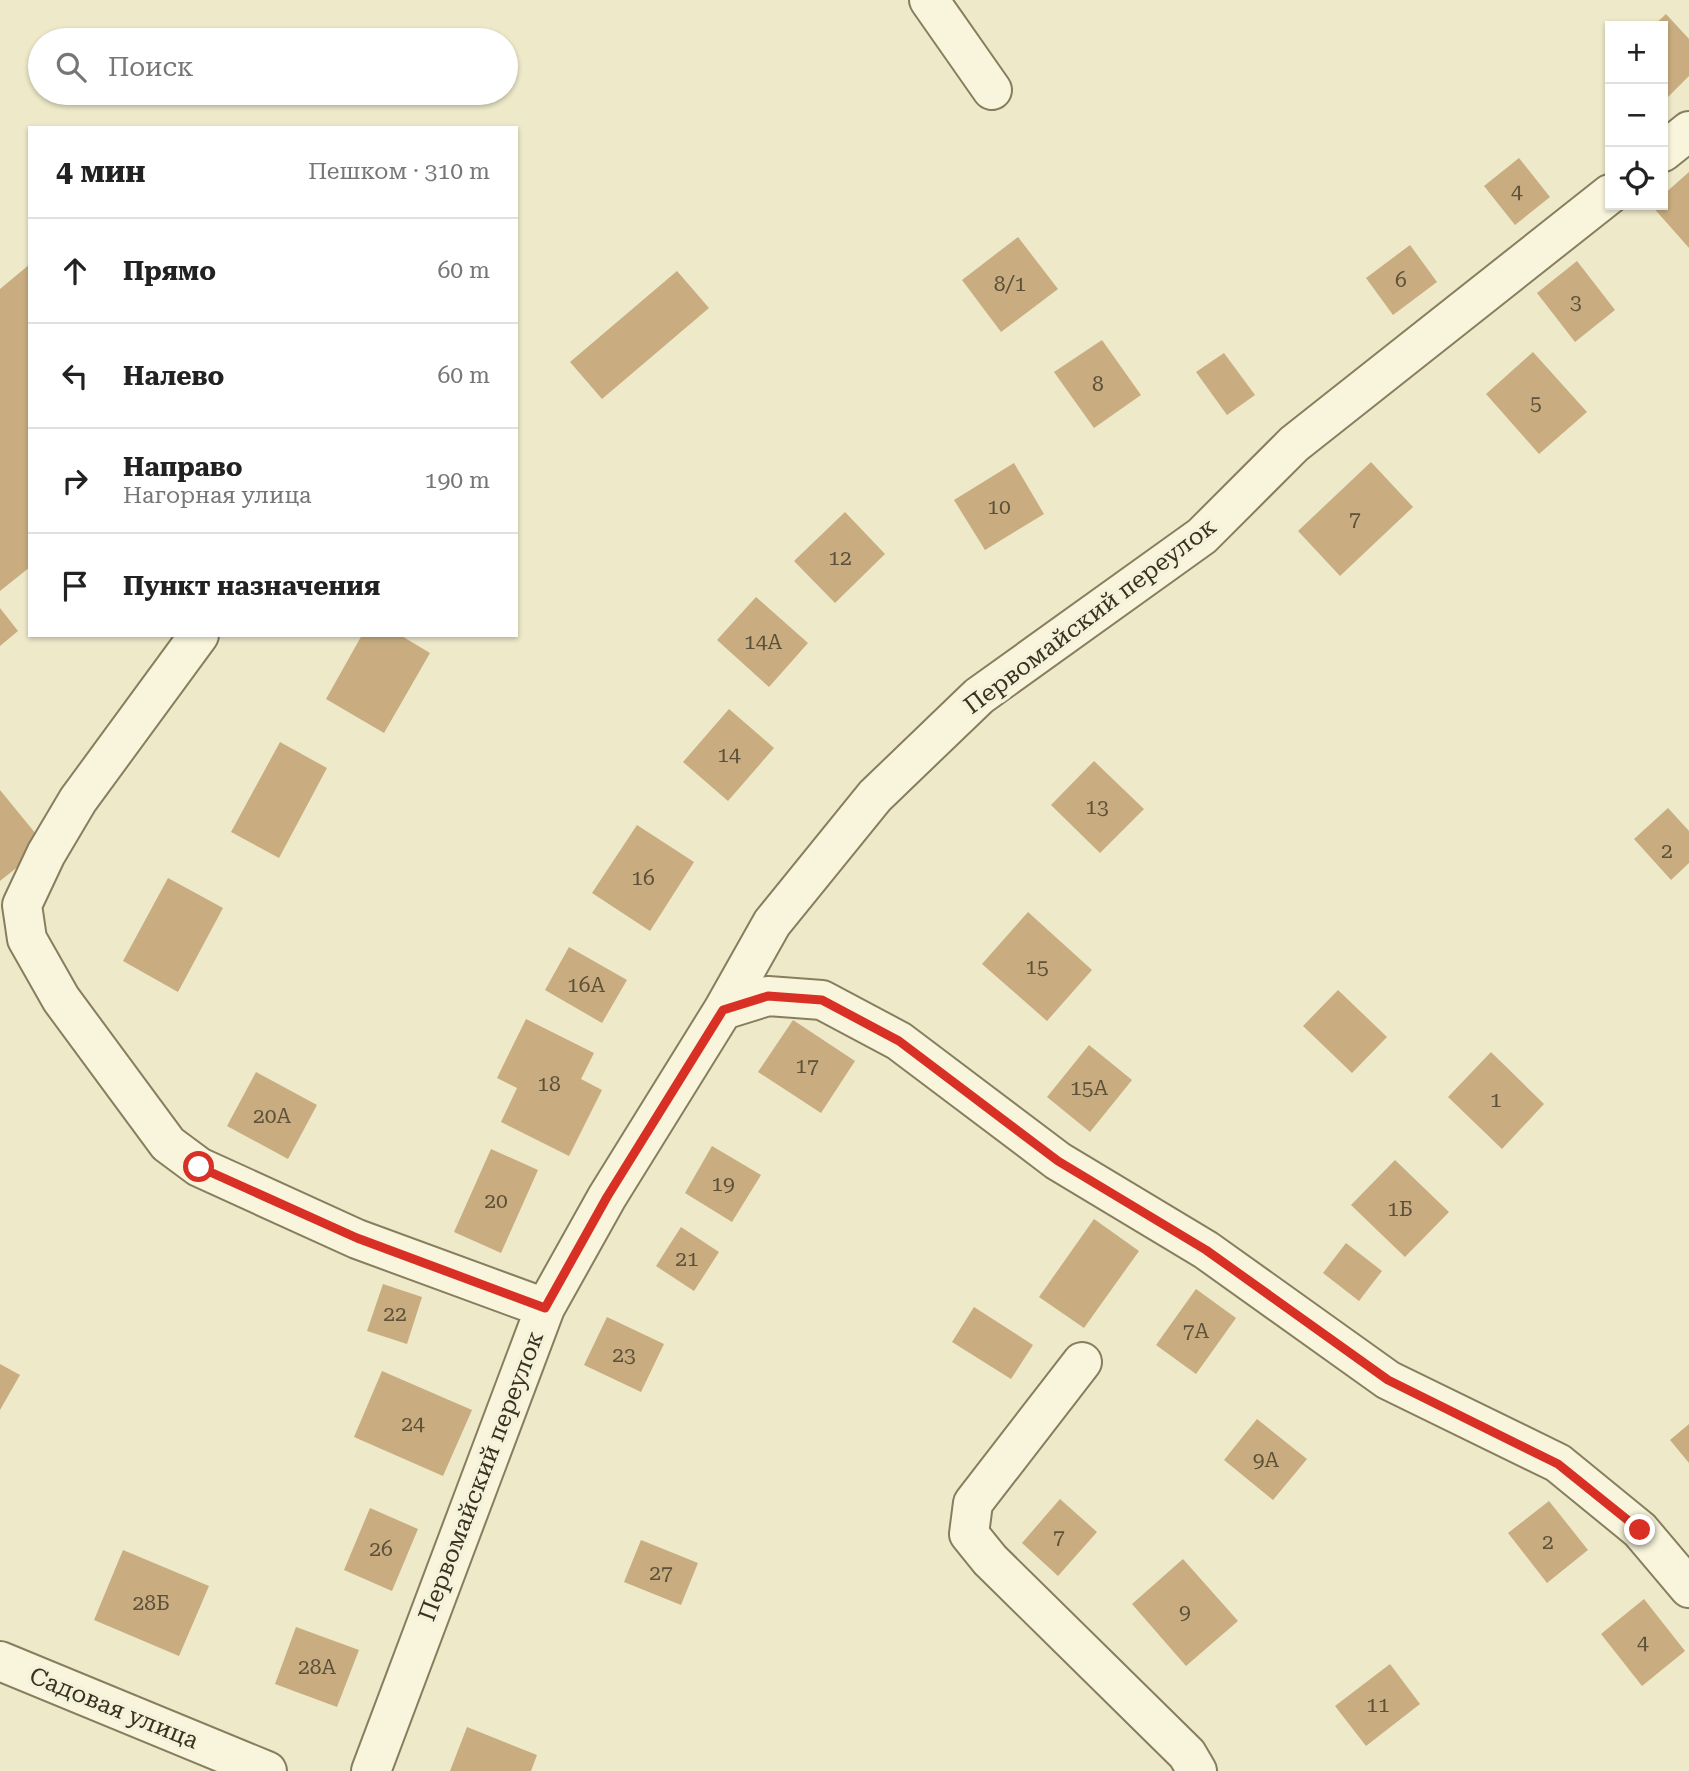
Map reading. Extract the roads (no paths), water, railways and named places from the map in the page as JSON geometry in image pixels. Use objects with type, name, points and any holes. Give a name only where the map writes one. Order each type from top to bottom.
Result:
[{"type":"street","points":[[929,0],[992,90]]},
{"type":"street","points":[[1668,148],[1689,131]]},
{"type":"street","name":"Первомайский переулок","points":[[371,1771],[545,1308],[607,1197],[723,1010],[772,923],[875,796],[979,696],[1202,536],[1294,444],[1605,198]]},
{"type":"street","points":[[198,637],[78,800],[46,854],[22,905],[27,939],[61,999],[168,1144],[199,1167],[357,1238],[545,1308]]},
{"type":"street","points":[[723,1010],[768,996],[822,1000],[899,1041],[1058,1161],[1206,1250],[1388,1380],[1558,1464],[1640,1530],[1689,1588]]},
{"type":"street","points":[[1082,1362],[973,1503],[969,1534],[990,1560],[1187,1754],[1197,1771]]},
{"type":"street","name":"Садовая улица","points":[[0,1661],[267,1771]]}]
